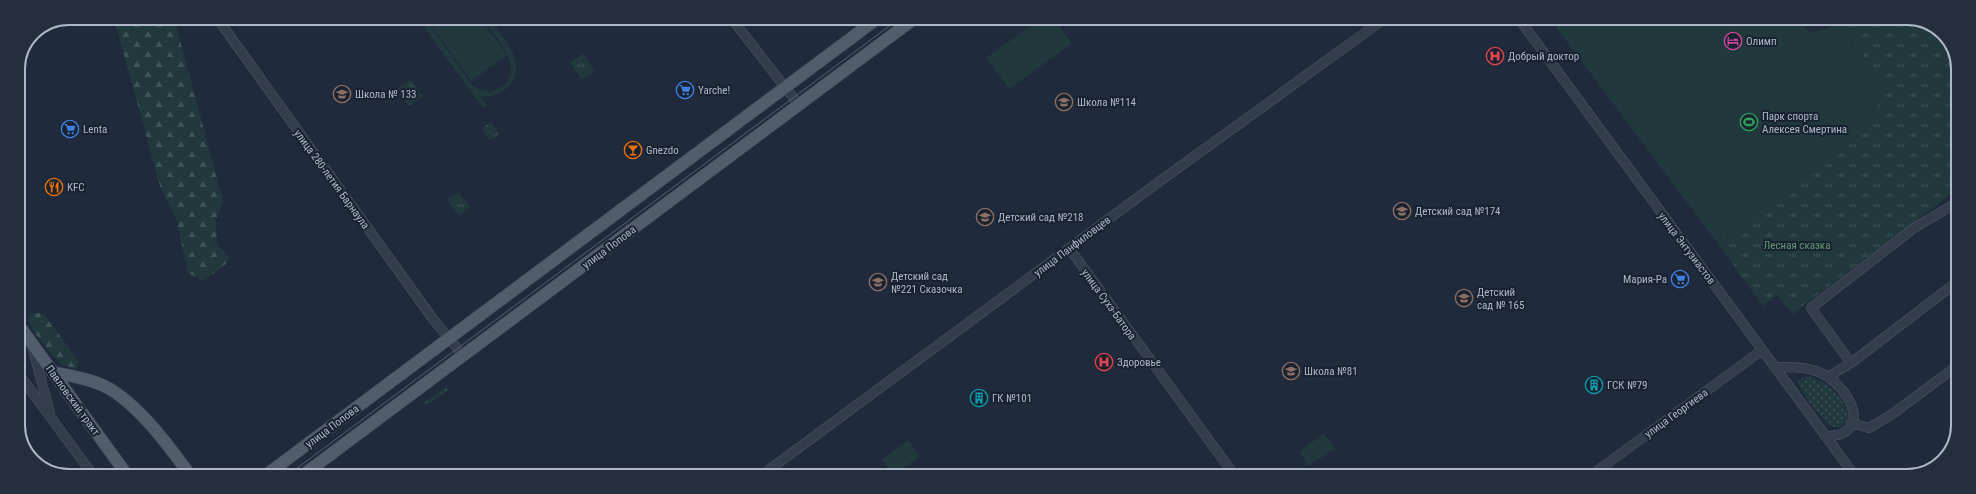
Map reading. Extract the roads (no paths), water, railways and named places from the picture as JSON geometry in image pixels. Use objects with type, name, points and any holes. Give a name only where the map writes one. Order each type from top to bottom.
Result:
[{"type":"main road","name":"улица Попова","points":[[274,469],[869,25]]},
{"type":"main road","name":"улица Попова","points":[[311,469],[906,25]]},
{"type":"main road","name":"Павловский тракт","points":[[25,334],[123,469]]},
{"type":"main road","points":[[52,372],[98,383],[115,392],[140,414],[156,431],[185,469]]},
{"type":"main road","points":[[364,402],[376,419]]},
{"type":"street","name":"улица 280-летия Барнаула","points":[[222,25],[448,339],[463,355]]},
{"type":"street","points":[[737,25],[799,105]]},
{"type":"street","name":"улица Панфиловцев","points":[[770,469],[1069,248],[1376,25]]},
{"type":"street","name":"улица Энтузиастов","points":[[1523,25],[1658,209],[1748,328],[1761,351],[1850,469]]},
{"type":"street","points":[[1851,363],[1811,308],[1914,228],[1951,206]]},
{"type":"street","name":"улица Сухэ-Батора","points":[[1069,248],[1230,469]]},
{"type":"street","points":[[1828,377],[1851,363],[1951,287]]},
{"type":"street","points":[[30,341],[52,420]]},
{"type":"street","name":"улица Георгиева","points":[[1600,469],[1761,351]]},
{"type":"street","points":[[1774,367],[1796,367],[1807,369],[1828,377],[1842,390],[1852,404],[1855,416],[1849,428],[1841,434],[1825,436]]},
{"type":"street","points":[[1851,423],[1869,428],[1891,415],[1951,370]]},
{"type":"street","points":[[25,383],[88,469]]},
{"type":"tram line","points":[[296,469],[891,25]]},
{"type":"place","name":"Олимп","points":[[1733,41]]},
{"type":"place","name":"Добрый доктор","points":[[1495,56]]},
{"type":"place","name":"Yarche!","points":[[685,90]]},
{"type":"place","name":"Школа № 133","points":[[342,94]]},
{"type":"place","name":"Школа №114","points":[[1064,102]]},
{"type":"place","name":"Парк спорта Алексея Смертина","points":[[1749,122]]},
{"type":"place","name":"Lenta","points":[[70,129]]},
{"type":"place","name":"Gnezdo","points":[[633,150]]},
{"type":"place","name":"KFC","points":[[54,187]]},
{"type":"place","name":"Детский сад №174","points":[[1402,211]]},
{"type":"place","name":"Детский сад №218","points":[[985,217]]},
{"type":"place","name":"Мария-Ра","points":[[1680,279]]},
{"type":"place","name":"Детский сад №221 Сказочка","points":[[878,282]]},
{"type":"place","name":"Детский сад № 165","points":[[1464,298]]},
{"type":"place","name":"Здоровье","points":[[1104,362]]},
{"type":"place","name":"Школа №81","points":[[1291,371]]},
{"type":"place","name":"ГСК №79","points":[[1594,385]]},
{"type":"place","name":"ГК №101","points":[[979,398]]},
{"type":"park label","name":"Лесная сказка","points":[[1797,245]]}]
